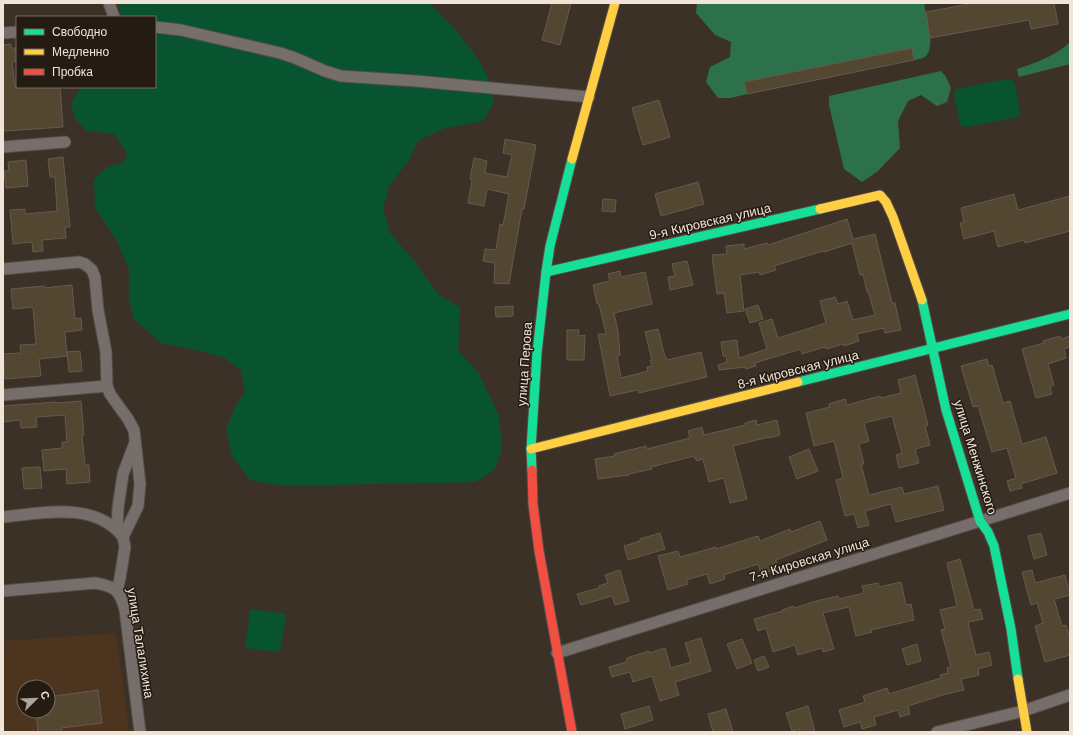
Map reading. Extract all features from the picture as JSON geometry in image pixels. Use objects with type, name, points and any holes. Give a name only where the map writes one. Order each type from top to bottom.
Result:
[{"type":"street","points":[[109,3],[114,16]]},
{"type":"street","name":"улица Перова","points":[[572,732],[539,551],[533,504],[531,449],[537,353],[546,272],[554,232],[615,3]]},
{"type":"street","points":[[156,27],[181,30],[280,53],[341,76],[416,81],[589,97]]},
{"type":"street","points":[[3,33],[16,32]]},
{"type":"street","points":[[3,147],[65,142]]},
{"type":"street","name":"9-я Кировская улица","points":[[546,272],[880,195]]},
{"type":"street","name":"улица Менжинского","points":[[880,195],[886,202],[893,217],[924,305],[946,410],[980,521],[988,532],[994,546],[1012,629],[1027,732]]},
{"type":"street","name":"улица Талалихина","points":[[3,269],[79,262],[86,264],[92,270],[106,352],[107,386],[110,394],[134,430],[140,484],[138,506],[120,533]]},
{"type":"street","name":"8-я Кировская улица","points":[[531,449],[1070,314]]},
{"type":"street","points":[[3,395],[107,386]]},
{"type":"street","name":"улица Талалихина","points":[[135,443],[123,474],[118,508],[120,533],[125,547],[117,591],[125,610],[140,732]]},
{"type":"street","name":"7-я Кировская улица","points":[[557,653],[1070,493]]},
{"type":"street","points":[[3,517],[58,512],[82,513],[99,518],[120,533]]},
{"type":"street","points":[[3,591],[95,583],[108,585],[117,591]]},
{"type":"street","points":[[936,732],[1023,711],[1070,695]]},
{"type":"shaded area","points":[[116,633],[129,732],[3,732],[3,641]]},
{"type":"green space","points":[[118,3],[429,3],[453,27],[474,53],[488,77],[494,102],[483,121],[446,128],[419,140],[409,160],[389,186],[383,209],[390,233],[412,258],[438,294],[460,307],[458,351],[478,372],[499,415],[502,449],[495,469],[476,482],[284,486],[250,480],[232,456],[226,429],[235,407],[245,392],[241,370],[225,358],[201,351],[161,343],[134,319],[129,300],[129,270],[117,241],[95,208],[94,180],[105,168],[124,162],[127,153],[114,134],[87,131],[76,120],[71,104],[80,88],[156,88],[156,16],[122,16]]},
{"type":"green space","points":[[697,3],[924,3],[930,30],[929,51],[926,56],[920,59],[914,60],[911,48],[745,82],[747,94],[731,98],[718,98],[706,82],[710,67],[730,57],[731,42],[715,35],[696,13]]},
{"type":"green space","points":[[1070,42],[1070,64],[1019,77],[1017,69],[1038,62],[1052,55]]},
{"type":"green space","points":[[941,71],[946,77],[951,88],[947,102],[937,106],[921,95],[908,101],[898,121],[900,148],[878,171],[862,182],[844,169],[829,105],[829,96]]},
{"type":"green space","points":[[1008,79],[1012,80],[1015,84],[1020,111],[1018,117],[966,127],[960,124],[954,95],[957,89]]},
{"type":"green space","points":[[250,609],[286,614],[280,652],[245,648]]},
{"type":"building","points":[[552,3],[571,3],[560,45],[542,40]]},
{"type":"building","points":[[974,3],[1054,3],[1058,24],[1031,29],[1029,20],[930,38],[926,12]]},
{"type":"building","points":[[11,44],[11,48],[16,48],[16,61],[12,62],[16,88],[60,88],[63,127],[4,131],[3,45]]},
{"type":"building","points":[[912,48],[914,60],[747,94],[744,82]]},
{"type":"building","points":[[659,100],[670,137],[643,145],[632,108]]},
{"type":"building","points":[[505,139],[536,145],[524,209],[522,209],[509,284],[494,283],[495,263],[483,261],[485,249],[496,250],[500,224],[503,225],[509,194],[487,189],[484,206],[468,203],[474,158],[487,161],[485,173],[507,177],[512,155],[503,153]]},
{"type":"building","points":[[63,157],[70,227],[65,227],[66,238],[42,240],[43,251],[33,252],[32,242],[13,244],[10,210],[25,209],[25,214],[57,211],[55,177],[50,177],[48,159]]},
{"type":"building","points":[[26,160],[28,186],[6,188],[4,171],[9,171],[8,162]]},
{"type":"building","points":[[698,182],[704,204],[661,216],[655,194]]},
{"type":"building","points":[[1014,194],[1018,210],[1070,196],[1070,231],[1025,243],[1024,240],[998,247],[994,231],[964,239],[960,223],[964,222],[961,208]]},
{"type":"building","points":[[603,199],[616,200],[615,212],[602,211]]},
{"type":"building","points":[[847,219],[853,239],[875,234],[892,303],[895,303],[901,330],[885,333],[884,328],[857,334],[859,341],[844,346],[843,344],[826,349],[825,347],[802,354],[801,349],[755,363],[756,366],[746,369],[745,367],[719,370],[718,365],[727,362],[726,356],[723,356],[721,342],[737,340],[739,358],[767,349],[759,323],[772,319],[778,338],[826,323],[820,301],[835,297],[838,304],[847,301],[853,320],[875,315],[868,291],[867,292],[863,274],[860,275],[852,243],[774,266],[776,270],[760,275],[759,272],[740,275],[744,311],[727,313],[724,293],[717,294],[712,255],[727,254],[726,246],[744,244],[744,249],[767,243],[768,245]]},
{"type":"building","points":[[687,261],[693,285],[670,290],[668,277],[675,276],[672,264]]},
{"type":"building","points":[[620,271],[621,277],[645,272],[652,304],[614,313],[618,331],[620,355],[617,356],[621,378],[648,371],[647,367],[652,366],[650,360],[652,360],[645,332],[658,329],[667,360],[701,352],[707,377],[639,393],[638,390],[610,396],[598,334],[606,334],[593,285],[610,281],[608,274]]},
{"type":"building","points":[[72,285],[75,319],[81,318],[82,330],[65,332],[67,356],[39,359],[41,376],[5,379],[3,354],[21,353],[20,345],[36,344],[33,307],[13,309],[11,289]]},
{"type":"building","points":[[758,305],[763,319],[750,323],[745,309]]},
{"type":"building","points":[[513,306],[513,316],[496,317],[495,307]]},
{"type":"building","points":[[567,330],[579,330],[578,336],[585,335],[584,360],[567,360]]},
{"type":"building","points":[[1060,336],[1061,339],[1070,336],[1070,347],[1064,349],[1066,358],[1048,364],[1054,385],[1050,387],[1052,394],[1036,398],[1022,349],[1044,343],[1043,341]]},
{"type":"building","points":[[80,351],[82,371],[69,372],[67,352]]},
{"type":"building","points":[[987,359],[989,366],[992,365],[1003,403],[1010,401],[1022,444],[1046,437],[1057,473],[1021,484],[1022,488],[1010,491],[1007,481],[1016,478],[1007,448],[992,452],[978,406],[973,407],[961,366]]},
{"type":"building","points":[[915,375],[928,425],[925,426],[930,445],[915,449],[919,463],[899,468],[896,455],[902,453],[892,416],[864,423],[869,441],[859,444],[864,464],[861,464],[869,495],[902,487],[904,494],[938,486],[944,510],[896,522],[891,504],[865,511],[869,525],[858,528],[854,514],[845,516],[836,480],[843,478],[834,441],[814,446],[806,413],[830,407],[829,404],[845,399],[847,405],[880,396],[881,398],[901,393],[898,380]]},
{"type":"building","points":[[81,401],[85,465],[89,465],[90,482],[67,484],[66,469],[44,471],[42,450],[62,448],[62,442],[67,442],[65,415],[36,417],[37,427],[21,428],[20,420],[3,422],[3,406]]},
{"type":"building","points":[[756,420],[757,425],[777,420],[780,435],[733,446],[747,499],[730,503],[724,478],[709,482],[703,459],[697,461],[694,456],[651,467],[652,469],[629,475],[598,479],[595,459],[615,456],[614,454],[646,446],[647,449],[690,438],[688,431],[702,427],[704,435],[745,425],[745,423]]},
{"type":"building","points":[[809,449],[818,471],[797,479],[789,457]]},
{"type":"building","points":[[40,467],[42,488],[24,489],[22,468]]},
{"type":"building","points":[[820,521],[827,540],[776,560],[778,569],[761,574],[758,564],[724,575],[725,579],[710,584],[707,574],[686,580],[688,584],[668,590],[658,556],[678,551],[680,557],[716,547],[716,549],[758,536],[760,541],[790,529],[791,532]]},
{"type":"building","points":[[660,533],[665,549],[628,560],[624,546]]},
{"type":"building","points":[[1041,533],[1047,555],[1034,559],[1028,536]]},
{"type":"building","points":[[960,559],[974,610],[980,609],[983,619],[968,622],[976,655],[989,652],[992,665],[978,669],[979,675],[961,679],[964,690],[908,706],[910,714],[900,717],[898,710],[874,717],[876,725],[862,729],[860,722],[844,727],[839,710],[865,702],[863,696],[887,688],[889,694],[941,678],[940,675],[948,673],[947,668],[951,667],[941,630],[945,629],[940,610],[957,606],[947,563]]},
{"type":"building","points":[[620,570],[629,601],[615,605],[612,596],[581,605],[577,594],[599,588],[599,586],[608,583],[605,575]]},
{"type":"building","points":[[1032,570],[1035,583],[1065,575],[1070,595],[1054,599],[1062,626],[1066,625],[1070,640],[1070,655],[1045,662],[1035,626],[1043,623],[1037,603],[1031,605],[1022,572]]},
{"type":"building","points":[[901,582],[906,605],[911,604],[914,620],[871,630],[872,632],[856,636],[849,607],[823,613],[834,649],[823,652],[822,648],[798,655],[795,645],[773,652],[766,628],[758,631],[754,619],[783,611],[782,610],[793,606],[794,608],[838,596],[839,599],[864,593],[862,586],[878,583],[879,587]]},
{"type":"building","points":[[701,638],[711,671],[675,682],[679,695],[660,701],[652,676],[633,682],[630,672],[612,677],[609,667],[626,662],[627,658],[649,651],[649,653],[665,648],[671,668],[691,662],[685,643]]},
{"type":"building","points":[[742,639],[752,663],[737,669],[727,644]]},
{"type":"building","points":[[917,644],[921,661],[907,665],[902,649]]},
{"type":"building","points":[[764,656],[769,667],[758,671],[754,660]]},
{"type":"building","points":[[98,690],[102,723],[61,728],[62,732],[38,732],[37,719],[56,719],[56,696]]},
{"type":"building","points":[[649,706],[653,720],[625,729],[621,714]]},
{"type":"building","points":[[808,706],[815,732],[800,732],[799,729],[792,731],[786,713]]},
{"type":"building","points":[[726,709],[733,732],[713,732],[708,714]]},
{"type":"traffic: fast","points":[[532,470],[531,449],[537,353],[546,272],[550,246],[572,159]]},
{"type":"traffic: fast","points":[[546,272],[820,209]]},
{"type":"traffic: fast","points":[[922,300],[946,410],[980,521],[988,532],[994,546],[1011,629],[1018,679]]},
{"type":"traffic: fast","points":[[798,382],[1070,314]]},
{"type":"traffic: slow","points":[[572,159],[615,3]]},
{"type":"traffic: slow","points":[[820,209],[880,195],[886,202],[893,217],[922,300]]},
{"type":"traffic: slow","points":[[531,449],[798,382]]},
{"type":"traffic: slow","points":[[1018,679],[1027,732]]},
{"type":"traffic: jam","points":[[532,470],[533,504],[539,551],[572,732]]}]
